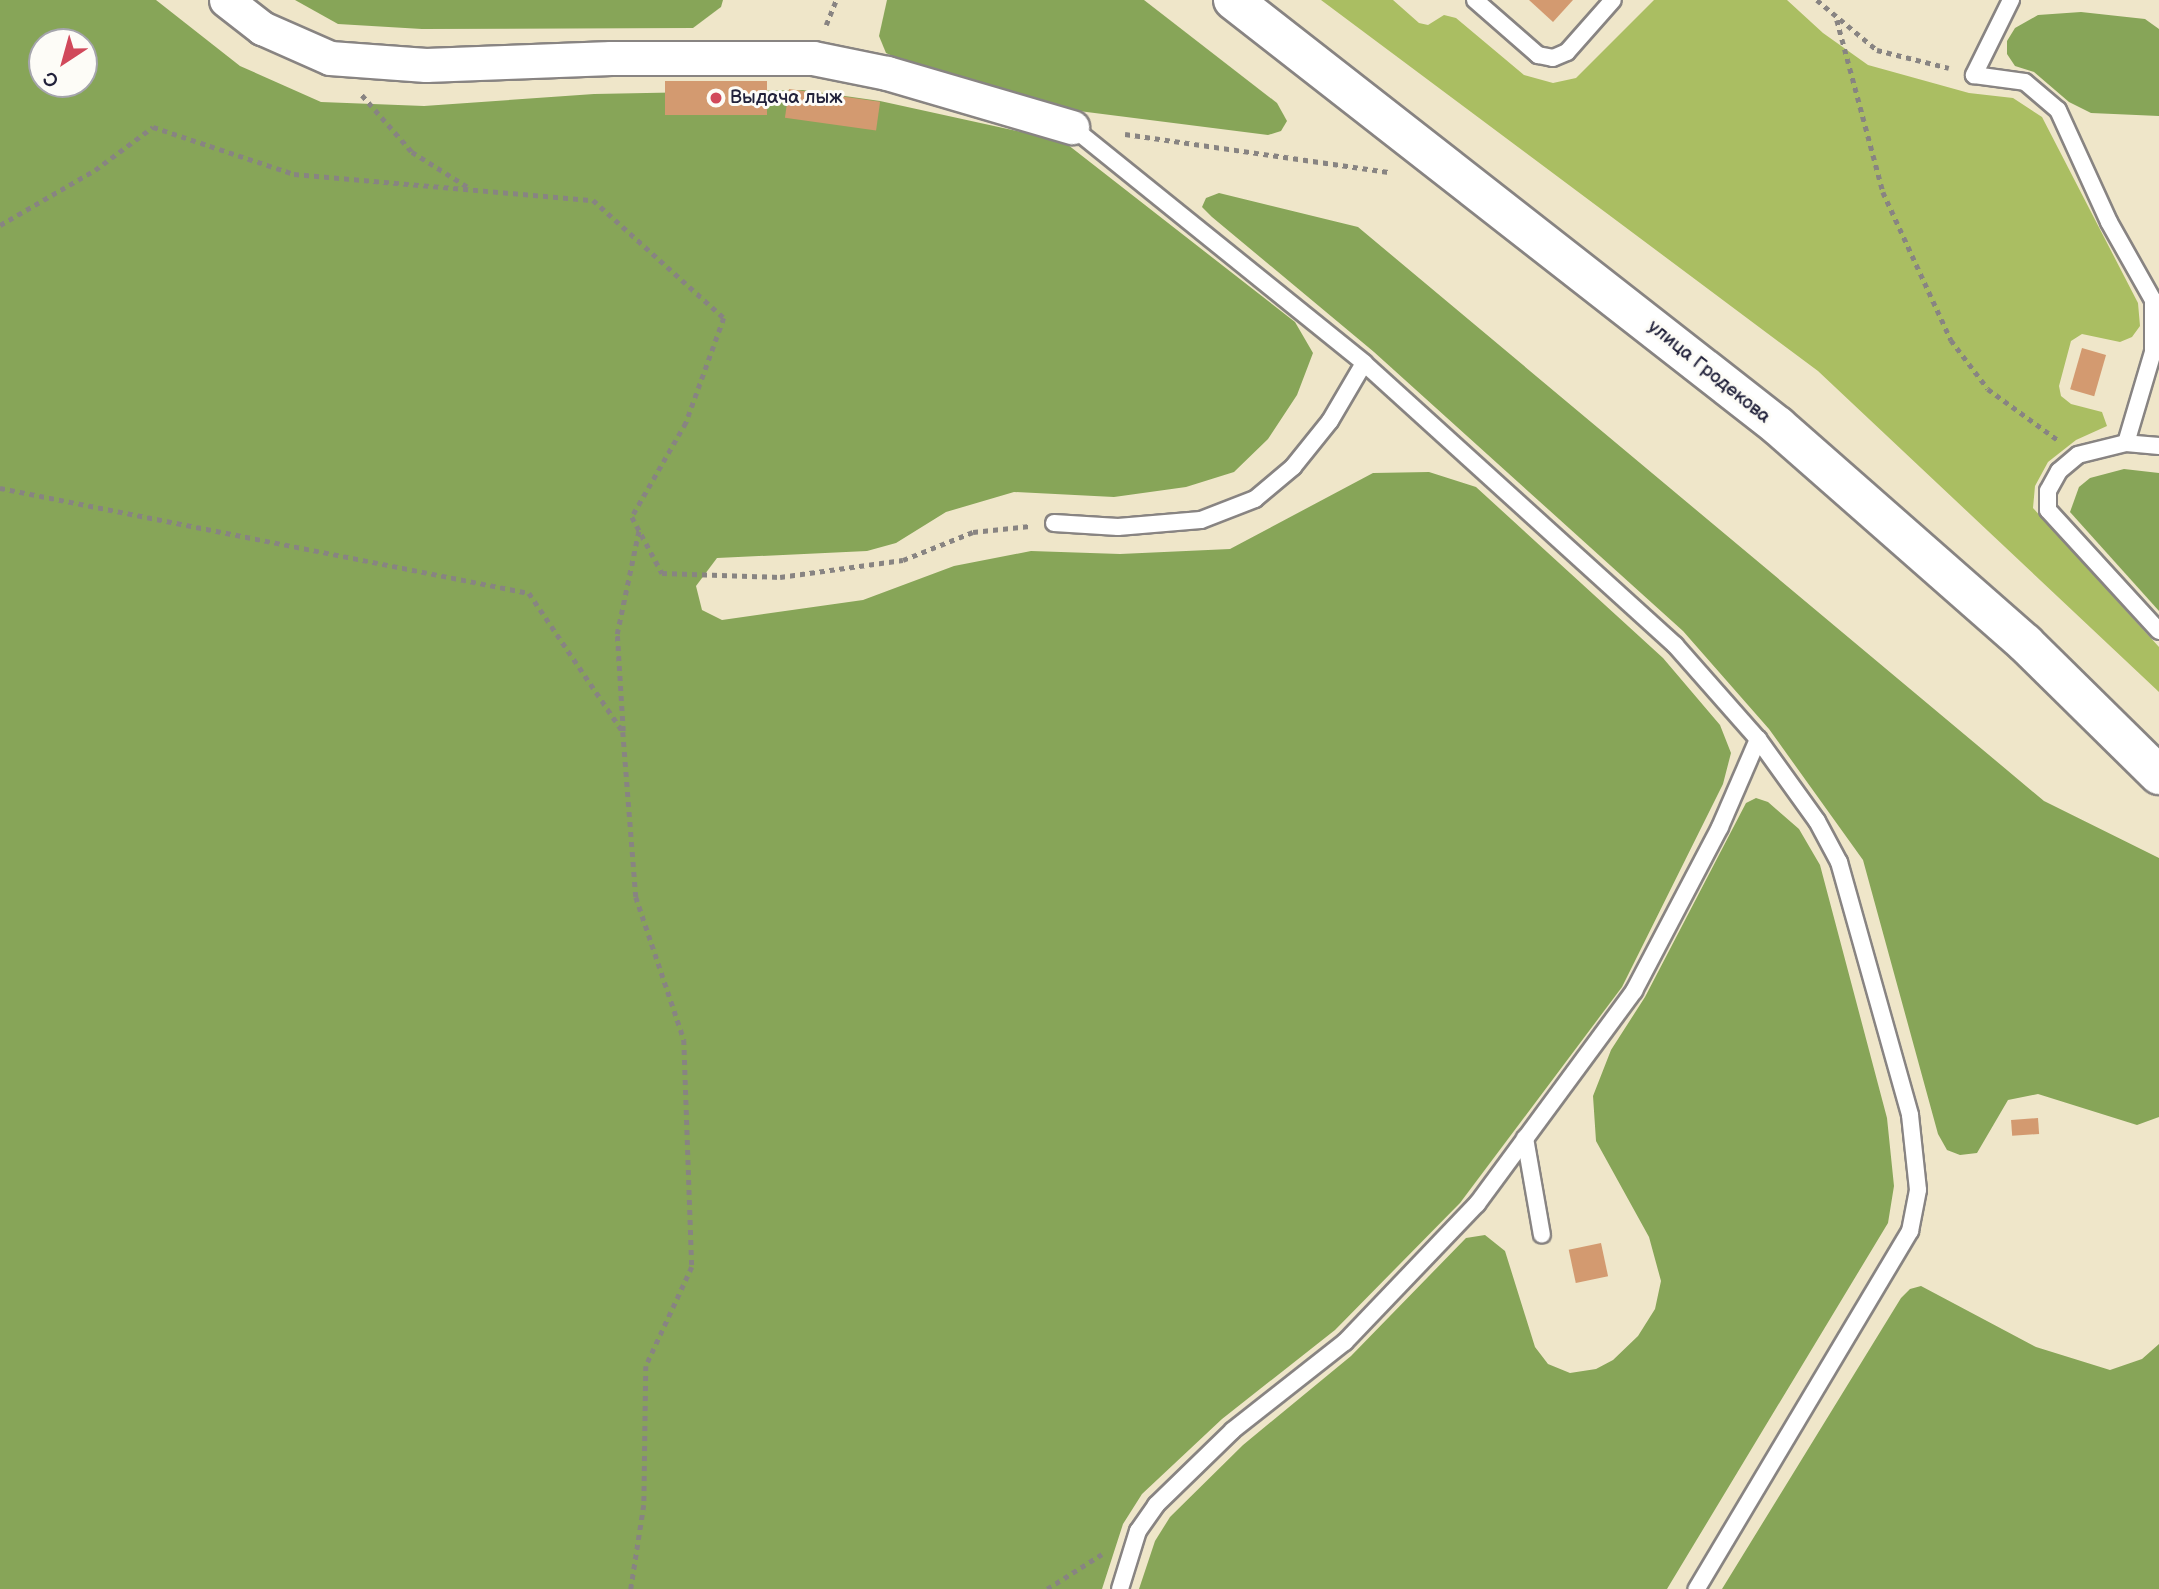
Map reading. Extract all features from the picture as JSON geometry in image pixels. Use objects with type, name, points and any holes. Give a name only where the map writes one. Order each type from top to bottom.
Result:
[{"type":"main road","name":"улица Гродекова","points":[[1233,0],[1778,426],[2025,643],[2159,775]]},
{"type":"street","points":[[226,0],[262,28],[337,58],[426,65],[611,58],[813,58],[887,73],[1072,127]]},
{"type":"lane","points":[[1475,0],[1538,54],[1553,58],[1567,52],[1614,0]]},
{"type":"lane","points":[[2011,0],[1974,75],[2025,82],[2057,110],[2109,222],[2152,300],[2154,352],[2126,443]]},
{"type":"lane","points":[[1072,127],[1364,363],[1675,645],[1758,739],[1817,821],[1839,862],[1910,1115],[1918,1190],[1910,1231],[1697,1589]]},
{"type":"lane","points":[[1054,523],[1118,527],[1201,520],[1255,499],[1293,467],[1330,421],[1364,363]]},
{"type":"lane","points":[[2159,446],[2126,443],[2078,456],[2059,471],[2048,491],[2048,510],[2159,631]]},
{"type":"lane","points":[[1120,1589],[1138,1531],[1156,1505],[1233,1430],[1345,1342],[1468,1213],[1525,1138],[1634,991],[1720,827],[1758,739]]},
{"type":"lane","points":[[1525,1138],[1542,1236]]},
{"type":"path","points":[[1817,0],[1837,20],[1877,50],[1974,75]]},
{"type":"path","points":[[1837,20],[1883,192],[1951,340],[1988,389],[2078,456]]},
{"type":"path","points":[[337,58],[412,152],[472,189]]},
{"type":"path","points":[[0,225],[95,170],[153,127],[293,174],[593,200],[724,318],[686,423],[632,516],[662,573],[780,577],[903,560],[973,532],[1054,523]]},
{"type":"path","points":[[1072,127],[1404,174]]},
{"type":"path","points":[[0,488],[529,593],[623,732]]},
{"type":"path","points":[[631,1589],[644,1505],[646,1366],[692,1267],[684,1040],[636,897],[623,732],[617,634],[639,530]]},
{"type":"path","points":[[1047,1589],[1138,1531]]},
{"type":"green space","points":[[0,0],[156,0],[240,66],[321,102],[424,106],[594,94],[803,90],[880,101],[1063,141],[1295,322],[1313,353],[1297,395],[1268,439],[1234,472],[1186,487],[1114,497],[1014,492],[946,512],[896,543],[867,551],[717,558],[696,586],[702,610],[722,620],[863,600],[954,566],[1031,551],[1120,554],[1230,549],[1373,473],[1429,472],[1476,487],[1663,658],[1720,725],[1731,753],[1723,784],[1622,987],[1460,1203],[1335,1330],[1222,1419],[1142,1494],[1123,1524],[1102,1589],[0,1589]]},
{"type":"green space","points":[[295,0],[723,0],[721,7],[693,28],[422,29],[338,24]]},
{"type":"green space","points":[[887,0],[1144,0],[1277,103],[1287,121],[1281,131],[1268,135],[1071,110],[903,61],[886,53],[879,36]]},
{"type":"green space","points":[[1321,0],[1393,0],[1419,23],[1428,25],[1444,15],[1456,18],[1524,75],[1553,83],[1576,78],[1654,0],[1787,0],[1823,33],[1868,65],[1969,93],[2013,98],[2042,117],[2138,303],[2140,326],[2132,337],[2120,342],[2082,334],[2071,341],[2059,386],[2061,396],[2071,404],[2102,412],[2107,426],[2076,440],[2048,462],[2035,486],[2033,508],[2159,647],[2159,692],[1818,371]]},
{"type":"green space","points":[[2081,12],[2145,19],[2159,29],[2159,116],[2091,113],[2069,102],[2034,72],[2015,66],[2007,54],[2007,41],[2015,28],[2038,15]]},
{"type":"green space","points":[[1219,193],[1358,227],[2044,801],[2159,858],[2159,1117],[2137,1125],[2038,1094],[2008,1100],[1977,1153],[1960,1155],[1947,1150],[1938,1134],[1863,860],[1769,729],[1683,631],[1374,352],[1212,217],[1202,207],[1206,198]]},
{"type":"green space","points":[[2124,469],[2159,473],[2159,611],[2070,512],[2079,487],[2090,478]]},
{"type":"green space","points":[[1756,798],[1768,802],[1799,829],[1820,865],[1887,1118],[1894,1186],[1888,1223],[1667,1589],[1139,1589],[1155,1541],[1170,1517],[1243,1445],[1351,1356],[1466,1238],[1485,1235],[1505,1251],[1535,1347],[1548,1364],[1570,1373],[1596,1369],[1613,1360],[1638,1336],[1655,1309],[1661,1281],[1649,1237],[1596,1141],[1593,1096],[1611,1050],[1645,997],[1746,803]]},
{"type":"green space","points":[[1921,1286],[2036,1347],[2110,1370],[2142,1359],[2159,1344],[2159,1589],[1722,1589],[1901,1298],[1910,1289]]},
{"type":"building","points":[[1529,0],[1573,0],[1553,22]]},
{"type":"building","name":"Выдача лыж","points":[[665,81],[767,81],[767,115],[665,115]]},
{"type":"building","name":"Выдача лыж","points":[[789,89],[880,102],[876,131],[785,118]]},
{"type":"building","points":[[2082,348],[2106,355],[2094,396],[2070,389]]},
{"type":"building","points":[[2038,1118],[2039,1134],[2012,1136],[2011,1120]]},
{"type":"building","points":[[1601,1243],[1608,1276],[1576,1283],[1569,1250]]},
{"type":"place","name":"Выдача лыж","points":[[716,98]]}]
